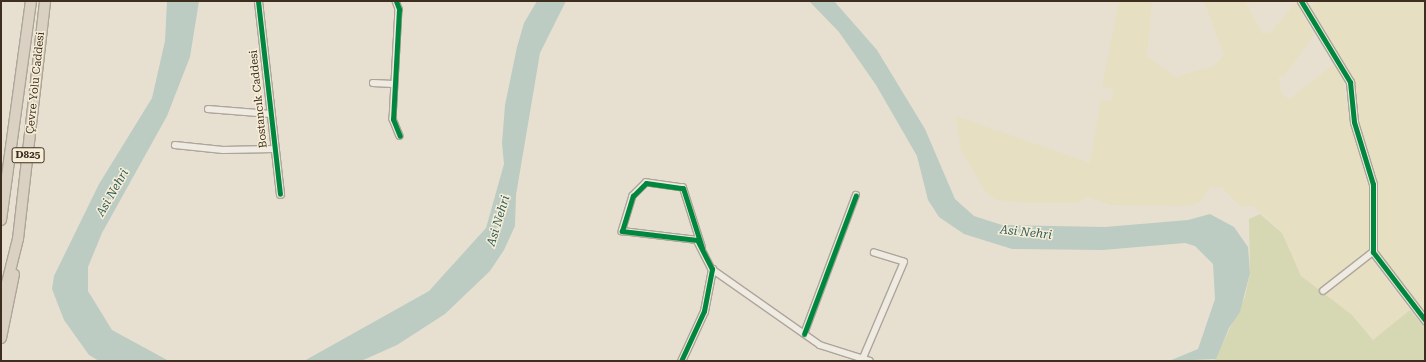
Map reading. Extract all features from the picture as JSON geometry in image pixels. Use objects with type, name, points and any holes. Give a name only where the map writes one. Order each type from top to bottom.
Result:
[{"type":"highway","name":"Çevre Yolu Caddesi","points":[[1,220],[32,1]]},
{"type":"highway","name":"Çevre Yolu Caddesi","points":[[1,307],[18,239],[45,1]]},
{"type":"highway","points":[[1,338],[13,287],[18,239]]},
{"type":"street","name":"Bostancık Caddesi","points":[[258,1],[280,194]]},
{"type":"street","points":[[396,1],[399,9],[393,84],[393,119],[400,136]]},
{"type":"street","points":[[1301,1],[1350,82],[1354,122],[1373,184],[1373,252],[1425,320]]},
{"type":"street","points":[[373,83],[393,84]]},
{"type":"street","points":[[208,109],[270,114]]},
{"type":"street","points":[[175,145],[223,150],[274,149]]},
{"type":"street","points":[[702,248],[683,188],[646,183],[633,196],[622,231],[697,240],[712,269],[804,334],[820,345],[870,361]]},
{"type":"street","points":[[804,334],[856,195]]},
{"type":"street","points":[[1323,290],[1373,252]]},
{"type":"street","points":[[863,358],[904,262],[874,254]]},
{"type":"street","points":[[681,361],[704,311],[712,269]]},
{"type":"shaded area","points":[[1119,1],[1152,1],[1147,56],[1175,77],[1213,66],[1224,55],[1204,1],[1245,1],[1263,34],[1271,32],[1296,2],[1314,35],[1285,75],[1278,77],[1282,94],[1289,99],[1334,64],[1343,75],[1349,121],[1369,187],[1371,260],[1410,310],[1374,340],[1352,315],[1301,276],[1277,227],[1253,206],[1240,206],[1221,188],[1210,187],[1201,201],[1189,206],[1111,205],[1088,197],[1077,203],[1027,203],[996,200],[987,194],[961,151],[956,116],[1090,163],[1101,99],[1112,101],[1113,89],[1102,87]]},
{"type":"shaded area","points":[[1318,1],[1425,1],[1425,316],[1379,261],[1375,247],[1375,177],[1357,125],[1349,71],[1309,7]]},
{"type":"green space","points":[[1260,214],[1282,233],[1301,276],[1352,315],[1373,340],[1410,310],[1425,328],[1425,361],[1214,361],[1245,297],[1250,273],[1249,219]]},
{"type":"water","name":"Asi Nehri","points":[[167,1],[199,1],[190,57],[167,116],[102,233],[88,267],[88,291],[112,330],[169,361],[99,361],[89,355],[64,320],[52,289],[54,276],[99,184],[152,98],[165,41]]},
{"type":"water","name":"Asi Nehri","points":[[537,1],[566,1],[540,53],[516,195],[515,226],[504,250],[490,271],[445,314],[397,345],[361,361],[304,361],[429,291],[486,228],[504,164],[502,143],[505,105],[517,47],[524,23]]},
{"type":"water","name":"Asi Nehri","points":[[809,1],[834,1],[877,50],[925,129],[955,199],[974,216],[1002,225],[1105,227],[1188,220],[1210,214],[1234,227],[1248,247],[1250,273],[1240,312],[1229,328],[1216,359],[1169,361],[1198,349],[1215,299],[1213,264],[1195,246],[1185,243],[1103,250],[1012,249],[964,234],[939,217],[928,200],[917,156],[876,85],[839,32]]},
{"type":"cycle path","points":[[258,1],[280,194]]},
{"type":"cycle path","points":[[396,1],[399,9],[393,119],[400,136]]},
{"type":"cycle path","points":[[1301,1],[1350,82],[1354,122],[1373,184],[1373,252],[1425,320]]},
{"type":"cycle path","points":[[681,361],[704,311],[712,269],[697,240],[622,231],[633,196],[646,183],[683,188],[702,248]]},
{"type":"cycle path","points":[[804,334],[856,195]]}]
